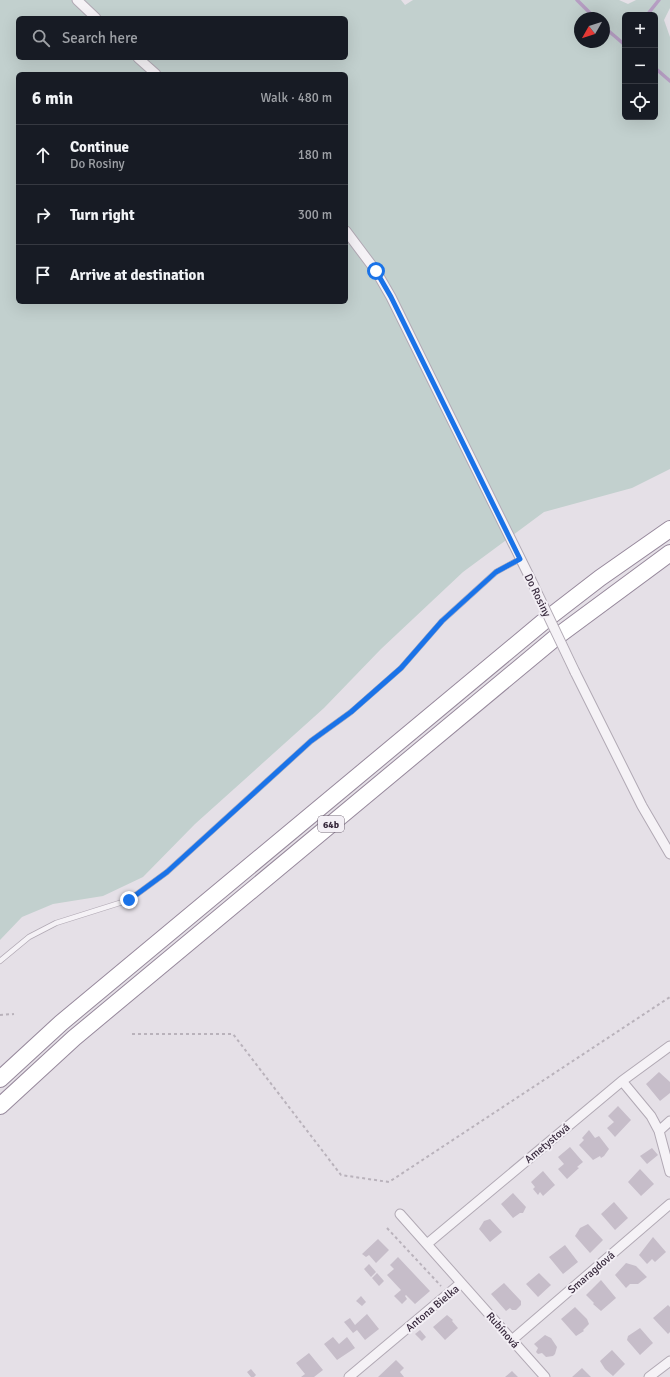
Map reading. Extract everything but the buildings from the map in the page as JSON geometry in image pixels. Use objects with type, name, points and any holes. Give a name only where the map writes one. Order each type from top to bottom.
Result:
[{"type":"highway","name":"64b","points":[[0,1079],[61,1023],[543,622],[600,578],[670,529]]},
{"type":"highway","name":"64b","points":[[0,1106],[74,1038],[555,638],[670,553]]},
{"type":"street","points":[[77,0],[94,16]]},
{"type":"street","points":[[140,60],[154,72]]},
{"type":"street","name":"Do Rosiny","points":[[348,234],[376,271],[391,297],[642,806],[670,854]]},
{"type":"street","name":"Ametystová","points":[[426,1244],[622,1081],[670,1046]]},
{"type":"street","points":[[622,1081],[650,1116],[659,1131],[670,1172]]},
{"type":"street","points":[[659,1131],[670,1121]]},
{"type":"street","name":"Smaragdová","points":[[512,1340],[670,1204]]},
{"type":"street","name":"Antona Bielka","points":[[352,1376],[461,1283],[400,1214]]},
{"type":"street","name":"Rubínová","points":[[461,1283],[544,1377]]},
{"type":"street","points":[[650,1377],[670,1361]]},
{"type":"lane","points":[[0,962],[29,937],[56,924],[129,900],[167,872],[311,741],[351,712],[401,668],[442,621],[496,572],[520,559]]},
{"type":"path","points":[[132,1034],[233,1034],[341,1175],[389,1182],[670,997]]},
{"type":"path","points":[[0,1015],[14,1014]]},
{"type":"path","points":[[387,1228],[444,1289]]},
{"type":"shaded area","points":[[0,0],[401,0],[405,5],[413,0],[619,0],[628,4],[636,0],[670,0],[670,8],[664,20],[670,37],[670,469],[632,488],[544,512],[463,572],[381,649],[324,708],[195,824],[143,877],[103,896],[53,904],[22,917],[0,940]]},
{"type":"waterway","points":[[577,0],[589,12]]},
{"type":"waterway","points":[[649,12],[659,0]]},
{"type":"waterway","points":[[610,32],[622,42]]},
{"type":"waterway","points":[[658,71],[670,81]]},
{"type":"route","points":[[129,900],[167,872],[311,741],[351,712],[401,668],[442,621],[496,572],[520,559],[391,297],[376,271]]}]
